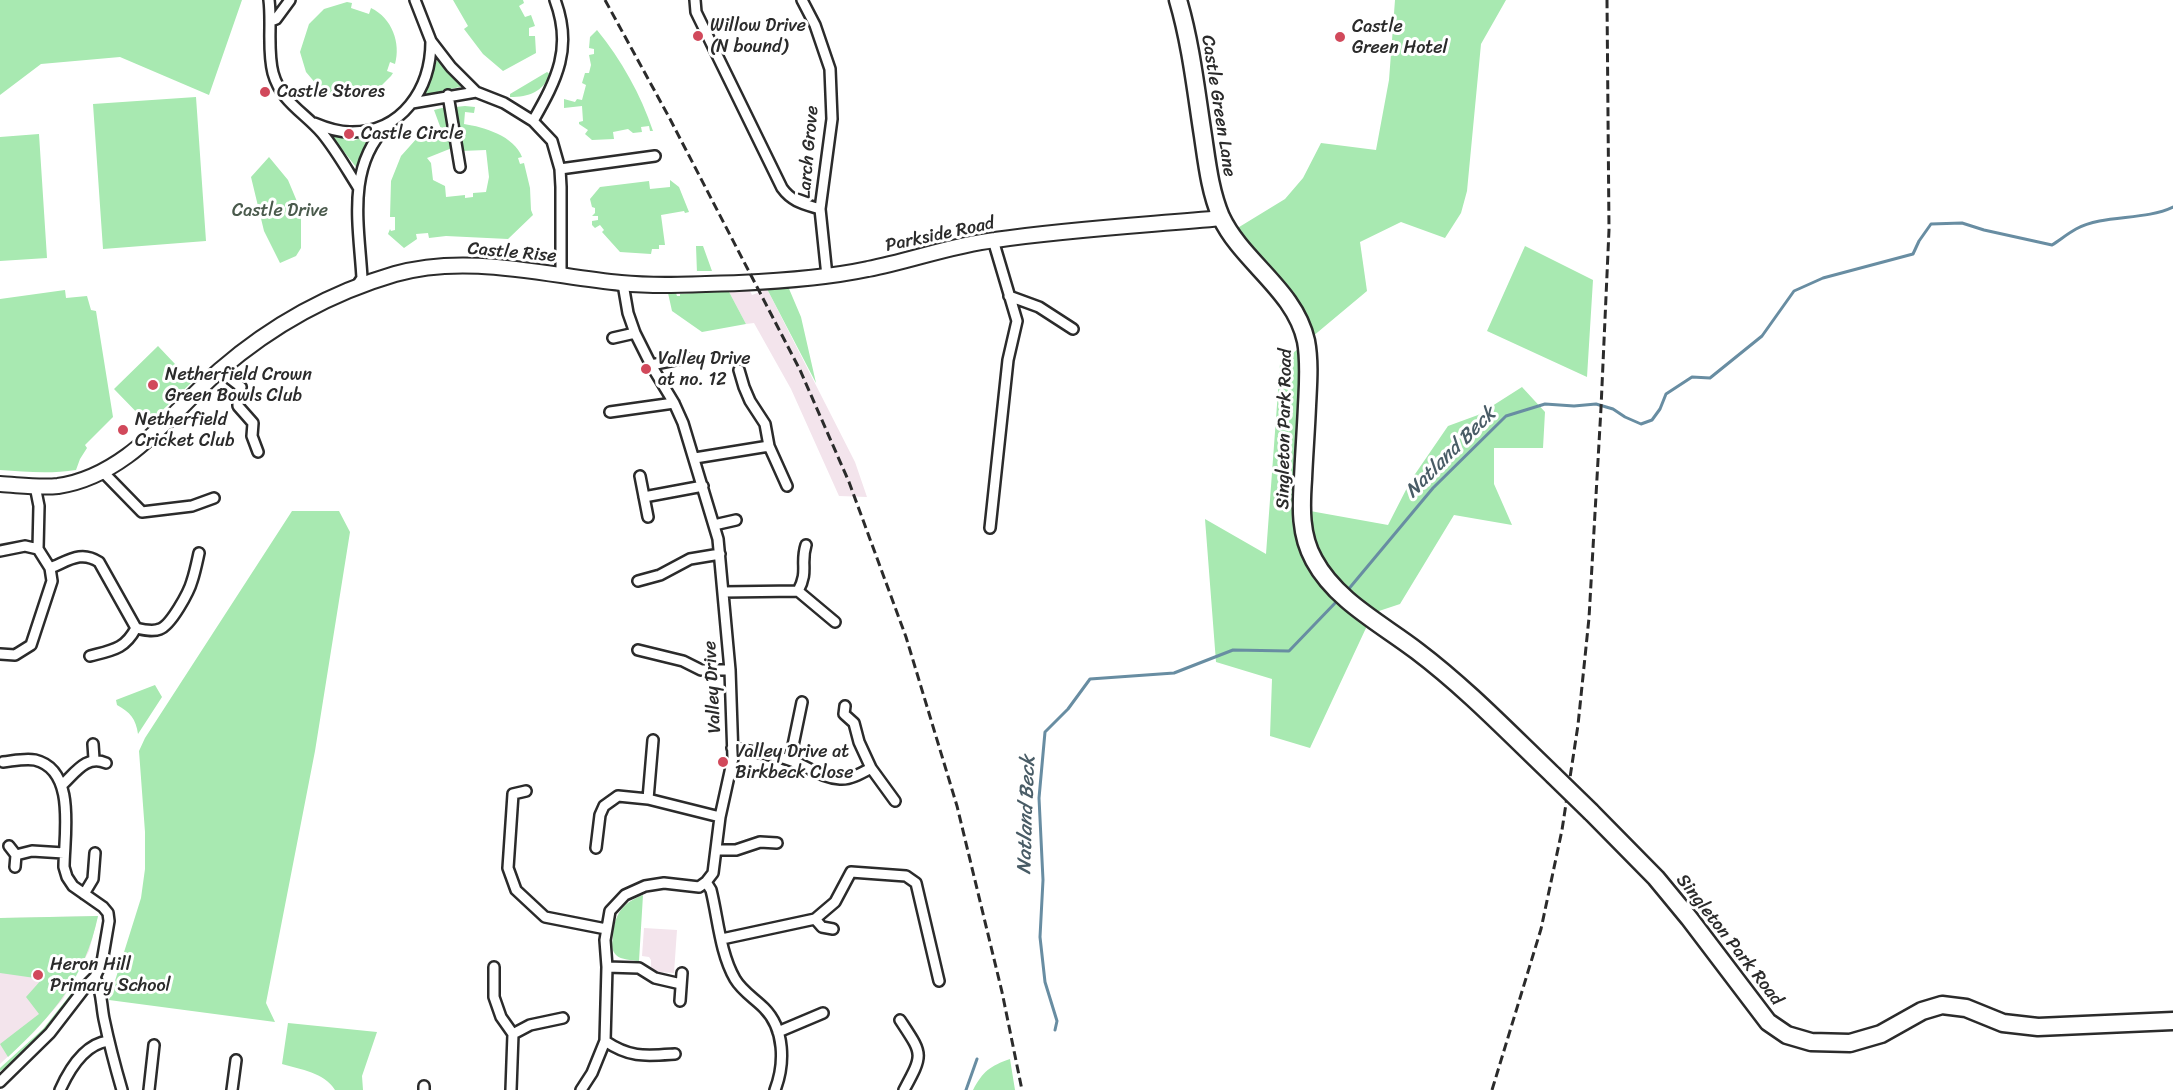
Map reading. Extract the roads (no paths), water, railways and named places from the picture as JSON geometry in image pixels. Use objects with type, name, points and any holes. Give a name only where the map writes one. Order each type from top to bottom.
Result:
[{"type":"highway","name":"Castle Green Lane","points":[[1178,0],[1188,43],[1207,165],[1213,194],[1222,218]]},
{"type":"highway","name":"Singleton Park Road","points":[[1222,218],[1235,240],[1285,298],[1297,317],[1306,342],[1308,389],[1301,508],[1304,534],[1314,560],[1328,580],[1348,600],[1418,652],[1485,711],[1591,812],[1665,888],[1768,1022],[1786,1035],[1811,1042],[1850,1043],[1881,1034],[1922,1011],[1942,1005],[1966,1008],[2002,1023],[2038,1027],[2173,1021]]},
{"type":"street","points":[[269,0],[270,61],[281,91],[294,109],[313,123],[339,154],[358,187]]},
{"type":"street","points":[[271,21],[276,19],[290,0]]},
{"type":"street","points":[[414,0],[431,41],[476,92],[504,103],[533,121],[552,141],[560,169],[561,276]]},
{"type":"street","points":[[533,121],[558,74],[561,59],[562,30],[555,0]]},
{"type":"street","points":[[694,0],[696,12],[782,188],[789,197],[799,203],[820,209]]},
{"type":"street","name":"Larch Grove","points":[[802,0],[815,26],[830,69],[832,119],[820,209],[827,276]]},
{"type":"street","points":[[0,484],[56,486],[77,482],[102,471],[129,456],[219,370],[280,325],[333,296],[357,287],[362,278],[358,187],[363,165],[370,146],[412,103],[424,85],[431,41]]},
{"type":"street","points":[[412,103],[476,92]]},
{"type":"street","points":[[448,95],[459,167]]},
{"type":"street","points":[[313,123],[349,132],[389,124]]},
{"type":"street","points":[[560,169],[654,156]]},
{"type":"street","name":"Parkside Road","points":[[667,285],[827,276],[869,269],[993,240],[1222,218]]},
{"type":"street","points":[[990,528],[1008,360],[1017,321],[993,240]]},
{"type":"street","name":"Castle Rise","points":[[357,287],[419,268],[468,266],[623,284],[667,285]]},
{"type":"street","name":"Valley Drive","points":[[623,284],[627,313],[635,333],[674,403],[695,458],[720,554],[730,670],[733,758],[720,817],[713,873],[706,882]]},
{"type":"street","points":[[1009,296],[1039,307],[1073,329]]},
{"type":"street","points":[[613,338],[635,333]]},
{"type":"street","points":[[651,365],[686,358]]},
{"type":"street","points":[[219,370],[241,387],[238,394],[238,405],[253,423],[252,436],[258,452]]},
{"type":"street","points":[[739,370],[750,401],[765,424],[769,446],[787,486]]},
{"type":"street","points":[[610,412],[674,403]]},
{"type":"street","points":[[695,458],[769,446]]},
{"type":"street","points":[[102,471],[142,512],[192,506],[214,498]]},
{"type":"street","points":[[640,476],[648,517]]},
{"type":"street","points":[[0,654],[15,656],[31,645],[52,581],[50,568],[38,549],[39,506],[35,486]]},
{"type":"street","points":[[644,497],[703,486]]},
{"type":"street","points":[[714,525],[736,520]]},
{"type":"street","points":[[798,591],[806,573],[803,555],[806,545]]},
{"type":"street","points":[[0,551],[25,546],[38,549]]},
{"type":"street","points":[[136,628],[160,629],[169,622],[192,582],[199,553]]},
{"type":"street","points":[[638,581],[660,575],[690,559],[720,554]]},
{"type":"street","points":[[50,568],[78,556],[91,557],[99,562],[136,628]]},
{"type":"street","points":[[723,592],[798,591],[834,622]]},
{"type":"street","points":[[90,656],[128,643],[136,628]]},
{"type":"street","points":[[638,650],[683,661],[701,670],[730,670]]},
{"type":"street","points":[[790,760],[802,702]]},
{"type":"street","points":[[845,706],[844,714],[854,723],[859,742],[871,768],[895,801]]},
{"type":"street","points":[[648,799],[653,740]]},
{"type":"street","points":[[93,744],[94,759]]},
{"type":"street","points":[[732,748],[790,760],[824,777],[843,780],[871,768]]},
{"type":"street","points":[[62,784],[82,765],[94,759],[106,763]]},
{"type":"street","points":[[0,1082],[50,1033],[95,977],[104,953],[109,921],[103,907],[73,886],[67,877],[64,867],[66,803],[62,784],[55,772],[35,760],[3,762]]},
{"type":"street","points":[[526,791],[513,794],[508,868],[516,890],[545,917],[606,929]]},
{"type":"street","points":[[596,848],[600,815],[604,806],[618,796],[648,799],[720,817]]},
{"type":"street","points":[[716,850],[736,850],[760,842],[777,843]]},
{"type":"street","points":[[9,846],[16,855],[15,867]]},
{"type":"street","points":[[16,855],[32,851],[64,853]]},
{"type":"street","points":[[84,894],[93,879],[95,853]]},
{"type":"street","points":[[722,939],[815,919],[835,902],[851,872],[906,876],[916,883],[939,981]]},
{"type":"street","points":[[580,1090],[592,1073],[605,1041],[606,929],[614,905],[634,890],[653,884],[699,887],[706,882],[711,890],[722,939],[735,978],[743,990],[766,1010],[778,1032],[781,1066],[775,1090]]},
{"type":"street","points":[[815,919],[822,927],[833,929]]},
{"type":"street","points":[[494,967],[494,997],[501,1017],[513,1034],[511,1090]]},
{"type":"street","points":[[607,967],[639,968],[655,978],[681,984]]},
{"type":"street","points":[[680,1001],[682,973]]},
{"type":"street","points":[[95,977],[100,988],[108,1041],[122,1090]]},
{"type":"street","points":[[778,1032],[824,1013]]},
{"type":"street","points":[[513,1034],[530,1024],[563,1018]]},
{"type":"street","points":[[900,1020],[917,1046],[920,1062],[904,1090]]},
{"type":"street","points":[[60,1090],[67,1076],[91,1046],[108,1041]]},
{"type":"street","points":[[605,1041],[621,1051],[638,1055],[675,1054]]},
{"type":"street","points":[[149,1090],[154,1045]]},
{"type":"street","points":[[232,1090],[236,1060]]},
{"type":"waterway","name":"Natland Beck","points":[[1347,591],[1433,488],[1506,416],[1545,404],[1574,406],[1596,404],[1613,409],[1641,424],[1652,420],[1660,409],[1666,394],[1692,377],[1710,378],[1762,336],[1794,291],[1823,278],[1913,254],[1931,224],[1962,223],[2052,245],[2087,224],[2150,214],[2173,207]]},
{"type":"waterway","name":"Natland Beck","points":[[1055,1030],[1057,1021],[1045,982],[1040,937],[1043,880],[1039,798],[1045,732],[1068,709],[1090,679],[1174,673],[1233,650],[1289,651],[1338,600]]},
{"type":"waterway","name":"Natland Beck","points":[[966,1090],[977,1059]]},
{"type":"railway","points":[[605,0],[670,119],[800,370],[849,482],[906,637],[957,806],[1002,992],[1022,1090]]},
{"type":"railway","points":[[1492,1090],[1541,929],[1562,830],[1578,725],[1589,618],[1609,230],[1607,0]]},
{"type":"place","name":"Willow Drive (N bound)","points":[[698,36]]},
{"type":"place","name":"Castle Green Hotel","points":[[1340,37]]},
{"type":"place","name":"Castle Stores","points":[[265,92]]},
{"type":"place","name":"Castle Circle","points":[[349,134]]},
{"type":"place","name":"Valley Drive at no. 12","points":[[646,369]]},
{"type":"place","name":"Netherfield Crown Green Bowls Club","points":[[153,385]]},
{"type":"place","name":"Netherfield Cricket Club","points":[[123,430]]},
{"type":"place","name":"Valley Drive at Birkbeck Close","points":[[723,762]]},
{"type":"place","name":"Heron Hill Primary School","points":[[38,975]]},
{"type":"park label","name":"Castle Drive","points":[[280,211]]}]
